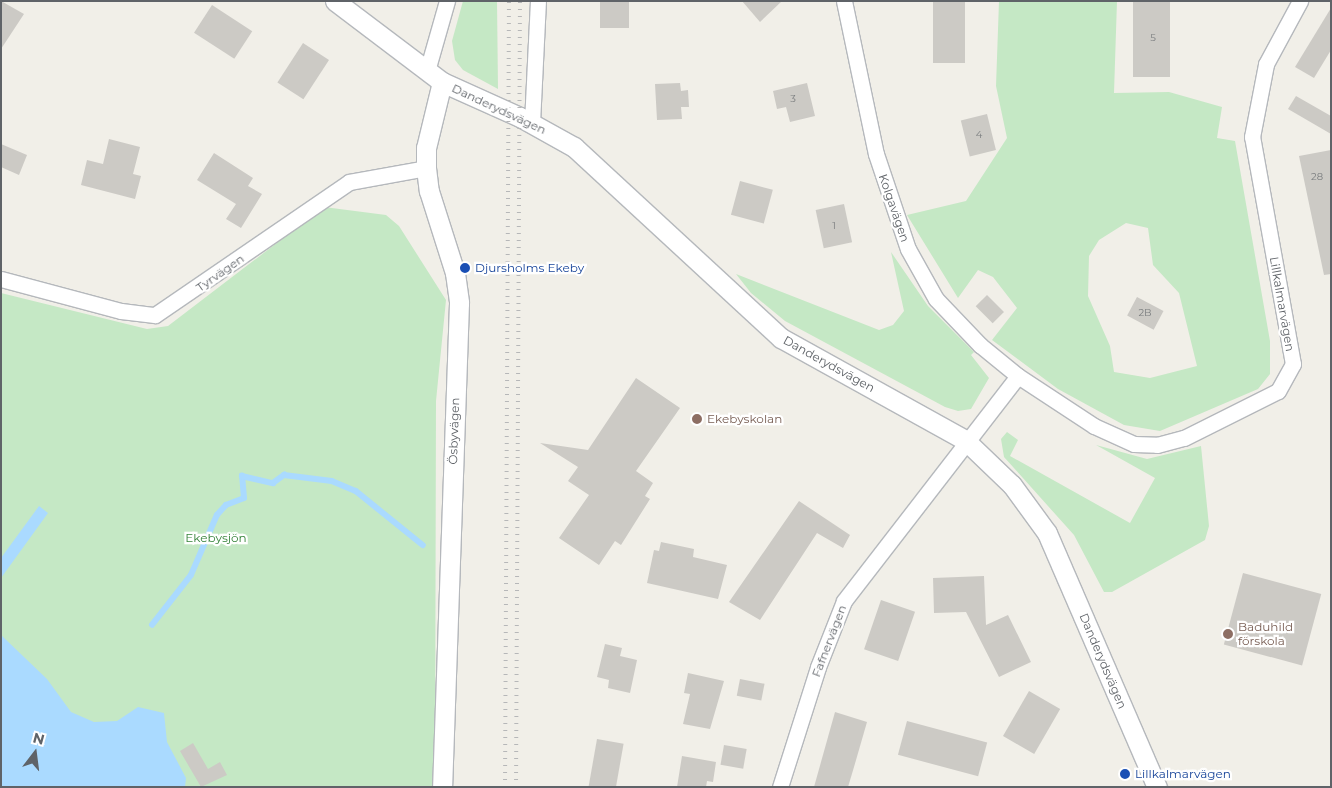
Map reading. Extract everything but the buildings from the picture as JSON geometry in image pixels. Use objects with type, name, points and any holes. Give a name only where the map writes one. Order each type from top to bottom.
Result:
[{"type":"street","name":"Danderydsvägen","points":[[336,1],[442,82],[532,123],[574,147],[781,338],[965,440],[1012,485],[1047,533],[1157,787]]},
{"type":"street","points":[[427,71],[447,1]]},
{"type":"street","points":[[532,123],[538,1]]},
{"type":"street","name":"Kolgavägen","points":[[844,1],[876,154],[908,249],[936,299],[980,345],[1018,376]]},
{"type":"street","name":"Lillkalmarvägen","points":[[1018,376],[1094,426],[1134,444],[1157,445],[1184,438],[1278,391],[1293,364],[1252,136],[1266,64],[1300,1]]},
{"type":"street","name":"Ösbyvägen","points":[[442,82],[428,140],[426,168],[429,191],[456,273],[459,303],[442,787]]},
{"type":"street","name":"Tyrvägen","points":[[1,279],[121,311],[155,315],[350,182],[426,168]]},
{"type":"street","points":[[965,440],[1018,376]]},
{"type":"street","name":"Fafnervägen","points":[[780,787],[818,667],[844,601],[965,440]]},
{"type":"green space","points":[[463,1],[497,1],[498,89],[463,70],[455,60],[452,41]]},
{"type":"green space","points":[[999,1],[1117,1],[1114,93],[1169,92],[1222,107],[1217,138],[1235,141],[1270,341],[1270,374],[1258,389],[1160,431],[1124,425],[1058,389],[992,340],[1017,308],[993,277],[978,270],[958,298],[907,215],[966,201],[1007,138],[996,86]],"holes":[[[1126,223],[1148,228],[1153,265],[1179,293],[1197,366],[1150,378],[1114,372],[1110,346],[1088,296],[1089,256],[1099,240]]]},
{"type":"green space","name":"Ekebysjön","points":[[324,207],[386,215],[399,226],[446,300],[436,401],[435,787],[1,787],[1,293],[147,329],[168,326]]},
{"type":"green space","points":[[891,252],[928,306],[974,352],[971,355],[989,378],[971,409],[958,411],[945,407],[785,321],[751,293],[736,274],[879,330],[893,325],[904,311]]},
{"type":"green space","points":[[1007,432],[1018,440],[1010,456],[1130,523],[1155,478],[1096,445],[1147,459],[1201,446],[1209,526],[1205,540],[1112,592],[1104,592],[1074,535],[1004,457],[1001,439]]},
{"type":"water","points":[[39,506],[48,513],[1,578],[1,558]]},
{"type":"water","points":[[1,635],[47,679],[71,712],[94,722],[117,721],[138,707],[164,713],[167,742],[186,778],[185,787],[1,787]]},
{"type":"waterway","points":[[152,625],[191,575],[217,515],[226,505],[244,498],[242,476],[273,483],[284,475],[332,481],[356,491],[423,545]]},
{"type":"railway","points":[[505,787],[509,1]]},
{"type":"railway","points":[[516,787],[520,1]]},
{"type":"place","name":"Djursholms Ekeby","points":[[465,268]]},
{"type":"place","name":"Ekebyskolan","points":[[697,419]]},
{"type":"place","name":"Baduhild förskola","points":[[1228,634]]},
{"type":"place","name":"Lillkalmarvägen","points":[[1125,774]]}]
